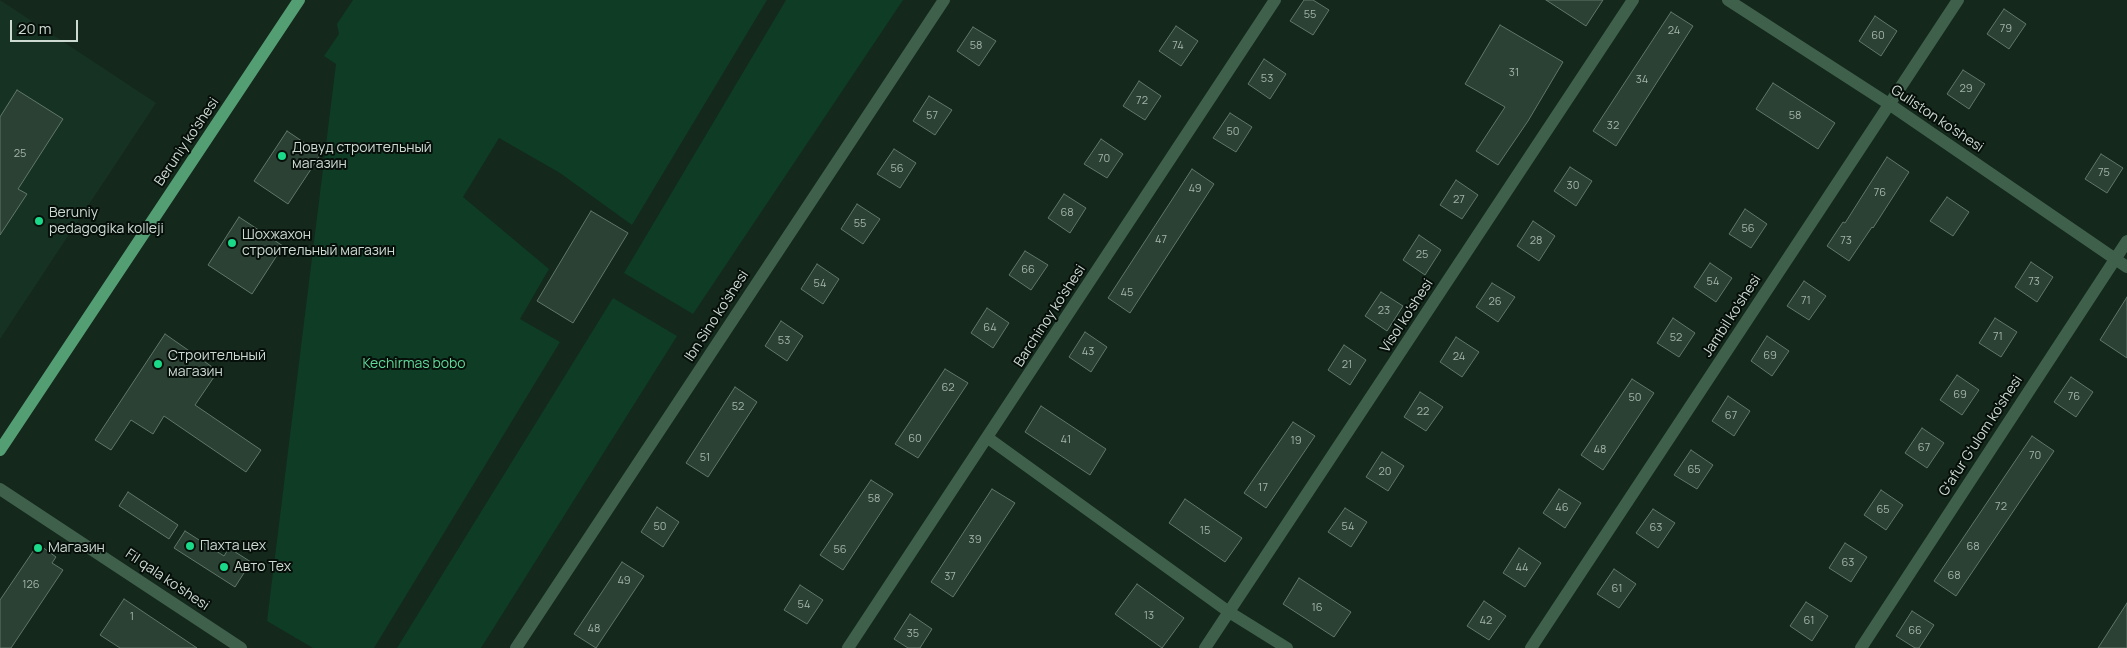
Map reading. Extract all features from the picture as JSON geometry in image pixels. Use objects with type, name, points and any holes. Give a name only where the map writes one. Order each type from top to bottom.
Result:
[{"type":"main road","name":"Beruniy ko'shesi","points":[[0,450],[300,0]]},
{"type":"street","name":"Ibn Sino ko'shesi","points":[[516,648],[944,0]]},
{"type":"street","name":"Barchinoy ko'shesi","points":[[848,648],[1275,0]]},
{"type":"street","name":"Visol ko'shesi","points":[[1205,648],[1633,0]]},
{"type":"street","name":"Guliston ko'shesi","points":[[1728,0],[1889,104],[2127,267]]},
{"type":"street","name":"Jambil ko'shesi","points":[[1531,648],[1958,0]]},
{"type":"street","name":"Gʻafur Gʻulom ko'shesi","points":[[1860,648],[2127,241]]},
{"type":"street","points":[[988,438],[1229,612],[1287,648]]},
{"type":"street","name":"Fil qala ko'shesi","points":[[0,489],[241,648]]},
{"type":"shaded area","name":"Beruniy pedagogika kolleji","points":[[0,0],[156,103],[0,339]]},
{"type":"green space","name":"Kechirmas bobo","points":[[353,0],[767,0],[632,225],[560,173],[499,138],[463,197],[549,269],[520,319],[560,342],[374,648],[313,648],[267,621],[336,64],[324,56],[339,34],[337,24]]},
{"type":"green space","points":[[786,0],[903,0],[693,314],[624,273]]},
{"type":"green space","points":[[613,298],[677,336],[481,648],[397,648]]},
{"type":"building","points":[[1304,0],[1313,0],[1329,10],[1313,35],[1290,21]]},
{"type":"building","points":[[1546,0],[1603,0],[1586,26]]},
{"type":"building","points":[[2004,9],[2026,24],[2009,49],[1987,34]]},
{"type":"building","points":[[1671,12],[1693,26],[1616,146],[1593,131]]},
{"type":"building","points":[[1875,16],[1897,31],[1881,56],[1859,41]]},
{"type":"building","points":[[1500,25],[1563,62],[1528,121],[1498,165],[1476,151],[1505,107],[1465,84]]},
{"type":"building","points":[[1176,26],[1198,41],[1181,66],[1159,51]]},
{"type":"building","points":[[973,27],[996,41],[979,66],[957,51]]},
{"type":"building","points":[[1264,59],[1286,74],[1270,99],[1248,84]]},
{"type":"building","points":[[1963,70],[1985,84],[1969,109],[1947,94]]},
{"type":"building","points":[[1139,81],[1161,96],[1145,120],[1123,106]]},
{"type":"building","points":[[1773,83],[1835,123],[1818,149],[1756,109]]},
{"type":"building","points":[[17,90],[63,119],[18,189],[27,194],[0,235],[0,117]]},
{"type":"building","points":[[929,96],[952,110],[935,135],[913,121]]},
{"type":"building","points":[[1230,113],[1252,127],[1236,152],[1213,138]]},
{"type":"building","points":[[287,131],[321,154],[288,204],[254,181]]},
{"type":"building","points":[[1101,139],[1123,154],[1107,178],[1084,164]]},
{"type":"building","points":[[894,149],[916,163],[900,188],[877,174]]},
{"type":"building","points":[[2101,154],[2123,168],[2107,193],[2085,179]]},
{"type":"building","points":[[1887,157],[1909,172],[1849,261],[1827,246],[1843,222],[1845,223]]},
{"type":"building","points":[[1570,167],[1592,181],[1576,206],[1554,191]]},
{"type":"building","points":[[1192,169],[1214,184],[1130,313],[1108,298]]},
{"type":"building","points":[[1456,180],[1478,195],[1462,219],[1440,205]]},
{"type":"building","points":[[1064,194],[1086,208],[1070,233],[1048,218]]},
{"type":"building","points":[[1947,197],[1969,212],[1953,236],[1930,221]]},
{"type":"building","points":[[857,204],[880,219],[863,244],[841,229]]},
{"type":"building","points":[[1745,209],[1767,224],[1751,248],[1729,234]]},
{"type":"building","points":[[591,211],[628,233],[573,323],[537,301]]},
{"type":"building","points":[[239,217],[283,246],[252,294],[208,265]]},
{"type":"building","points":[[1533,221],[1555,236],[1539,261],[1517,246]]},
{"type":"building","points":[[1419,235],[1441,250],[1425,275],[1403,260]]},
{"type":"building","points":[[1025,251],[1048,265],[1031,290],[1009,275]]},
{"type":"building","points":[[2031,262],[2053,277],[2037,302],[2015,287]]},
{"type":"building","points":[[1710,263],[1732,278],[1716,302],[1694,287]]},
{"type":"building","points":[[817,264],[839,279],[823,304],[801,289]]},
{"type":"building","points":[[1804,281],[1826,296],[1809,320],[1787,306]]},
{"type":"building","points":[[1492,283],[1515,297],[1498,322],[1476,307]]},
{"type":"building","points":[[1381,292],[1403,306],[1387,331],[1365,316]]},
{"type":"building","points":[[2127,297],[2127,358],[2100,340]]},
{"type":"building","points":[[987,308],[1009,323],[993,348],[971,333]]},
{"type":"building","points":[[1673,318],[1695,333],[1679,357],[1657,343]]},
{"type":"building","points":[[1995,318],[2017,332],[2001,357],[1979,343]]},
{"type":"building","points":[[781,321],[803,336],[787,361],[765,346]]},
{"type":"building","points":[[1085,332],[1107,347],[1091,372],[1069,357]]},
{"type":"building","points":[[165,334],[218,371],[195,405],[261,450],[246,472],[164,416],[153,434],[131,420],[111,450],[95,440]]},
{"type":"building","points":[[1767,336],[1789,351],[1772,376],[1751,361]]},
{"type":"building","points":[[1456,337],[1479,352],[1462,377],[1440,362]]},
{"type":"building","points":[[1344,345],[1366,360],[1350,385],[1328,370]]},
{"type":"building","points":[[945,369],[968,383],[918,458],[895,444]]},
{"type":"building","points":[[1957,375],[1979,390],[1962,415],[1940,400]]},
{"type":"building","points":[[2071,377],[2093,392],[2076,417],[2054,402]]},
{"type":"building","points":[[1632,379],[1654,393],[1603,470],[1581,455]]},
{"type":"building","points":[[735,387],[757,402],[708,477],[686,463]]},
{"type":"building","points":[[1420,392],[1443,407],[1426,431],[1404,417]]},
{"type":"building","points":[[1728,396],[1750,411],[1734,436],[1712,421]]},
{"type":"building","points":[[1041,406],[1106,449],[1090,475],[1025,432]]},
{"type":"building","points":[[1293,422],[1315,436],[1266,508],[1244,493]]},
{"type":"building","points":[[1922,428],[1944,443],[1927,468],[1905,453]]},
{"type":"building","points":[[2032,436],[2054,451],[1956,596],[1934,581]]},
{"type":"building","points":[[1691,450],[1713,465],[1697,489],[1674,475]]},
{"type":"building","points":[[1382,452],[1404,466],[1388,491],[1366,477]]},
{"type":"building","points":[[871,480],[893,494],[843,570],[820,555]]},
{"type":"building","points":[[992,489],[1015,503],[953,597],[931,582]]},
{"type":"building","points":[[1559,489],[1581,503],[1565,528],[1543,513]]},
{"type":"building","points":[[1881,490],[1903,505],[1886,530],[1864,515]]},
{"type":"building","points":[[128,492],[178,525],[169,539],[119,506]]},
{"type":"building","points":[[1185,499],[1242,538],[1225,562],[1169,523]]},
{"type":"building","points":[[657,507],[679,522],[663,547],[641,532]]},
{"type":"building","points":[[1345,508],[1367,522],[1351,547],[1328,532]]},
{"type":"building","points":[[1653,509],[1675,523],[1658,548],[1636,533]]},
{"type":"building","points":[[185,531],[224,556],[229,548],[251,562],[235,587],[174,548]]},
{"type":"building","points":[[1845,543],[1867,557],[1851,582],[1829,568]]},
{"type":"building","points":[[38,544],[56,557],[52,563],[63,570],[11,648],[0,648],[0,600]]},
{"type":"building","points":[[1519,548],[1541,563],[1525,587],[1503,573]]},
{"type":"building","points":[[622,562],[644,576],[596,648],[574,634]]},
{"type":"building","points":[[1614,569],[1636,584],[1619,608],[1597,594]]},
{"type":"building","points":[[1299,578],[1351,612],[1334,637],[1283,604]]},
{"type":"building","points":[[1137,584],[1184,618],[1162,648],[1115,614]]},
{"type":"building","points":[[800,585],[823,600],[807,624],[784,610]]},
{"type":"building","points":[[124,599],[197,648],[120,648],[100,635]]},
{"type":"building","points":[[1484,601],[1506,616],[1489,640],[1467,626]]},
{"type":"building","points":[[1806,602],[1828,616],[1812,641],[1790,626]]},
{"type":"building","points":[[2127,603],[2127,648],[2098,648]]},
{"type":"building","points":[[1912,611],[1934,625],[1919,648],[1915,648],[1896,636]]},
{"type":"building","points":[[910,614],[932,629],[920,648],[908,648],[894,639]]},
{"type":"place","name":"Довуд строительный магазин","points":[[282,156]]},
{"type":"place","name":"Beruniy pedagogika kolleji","points":[[39,221]]},
{"type":"place","name":"Шохжахон строительный магазин","points":[[232,243]]},
{"type":"place","name":"Строительный магазин","points":[[158,364]]},
{"type":"place","name":"Пахта цех","points":[[190,546]]},
{"type":"place","name":"Магазин","points":[[38,548]]},
{"type":"place","name":"Авто Тех","points":[[224,567]]}]
